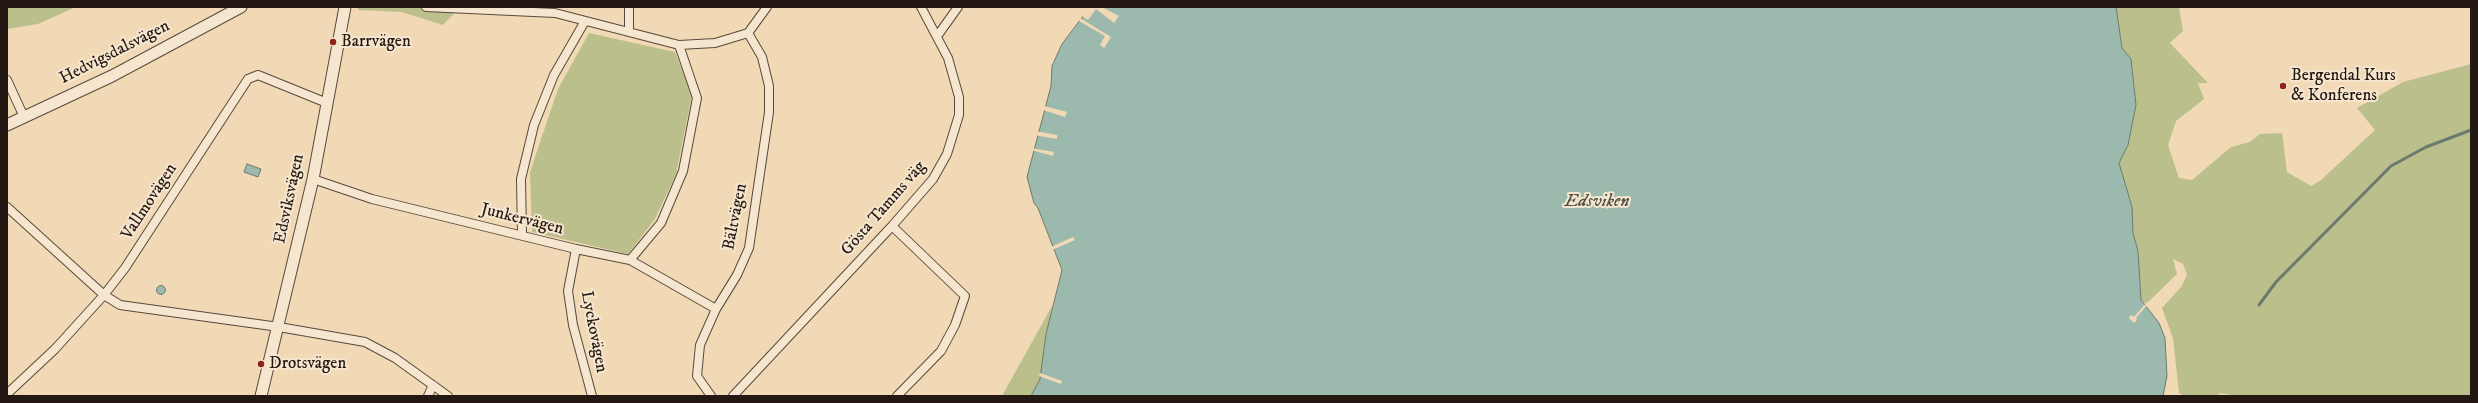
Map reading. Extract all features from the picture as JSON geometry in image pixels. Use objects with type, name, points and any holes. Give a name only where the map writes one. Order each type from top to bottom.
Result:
[{"type":"street","name":"Hedvigsdalsvägen","points":[[7,125],[112,76],[241,7]]},
{"type":"street","name":"Edsviksvägen","points":[[261,396],[279,327],[313,179],[345,7]]},
{"type":"street","points":[[426,7],[434,9],[555,13],[679,45],[715,43],[748,33],[767,7]]},
{"type":"street","points":[[628,31],[629,7]]},
{"type":"street","name":"Gösta Tamms väg","points":[[733,396],[892,226],[933,179],[954,134],[959,115],[959,97],[953,71],[938,35],[921,7]]},
{"type":"street","points":[[938,35],[958,7]]},
{"type":"street","points":[[522,235],[521,179],[534,125],[554,75],[585,21]]},
{"type":"street","name":"Bältvägen","points":[[710,396],[697,376],[700,344],[716,309],[737,275],[749,248],[769,112],[769,86],[762,57],[748,33]]},
{"type":"street","points":[[630,260],[661,223],[683,171],[697,98],[679,45]]},
{"type":"street","name":"Vallmovägen","points":[[7,394],[55,349],[104,295],[125,268],[248,79],[258,75],[328,102]]},
{"type":"street","points":[[7,80],[24,117]]},
{"type":"street","name":"Junkervägen","points":[[313,179],[372,199],[576,249],[630,260],[716,309]]},
{"type":"street","points":[[7,207],[10,212],[104,295],[120,305],[279,327],[365,342],[395,358],[448,396]]},
{"type":"street","points":[[892,226],[965,296],[955,325],[942,351],[897,396]]},
{"type":"street","name":"Lyckovägen","points":[[576,249],[568,291],[573,325],[592,396]]},
{"type":"street","points":[[428,396],[433,385]]},
{"type":"green space","points":[[7,7],[76,7],[38,24],[7,29]]},
{"type":"green space","points":[[358,7],[460,7],[443,25],[402,12],[358,10]]},
{"type":"green space","points":[[2116,7],[2179,7],[2183,31],[2170,43],[2208,83],[2198,83],[2204,99],[2176,121],[2168,145],[2179,178],[2192,180],[2231,147],[2250,142],[2260,134],[2282,133],[2287,172],[2311,186],[2321,180],[2375,130],[2357,108],[2403,82],[2471,64],[2471,396],[2238,396],[2219,393],[2219,396],[2184,396],[2179,393],[2173,338],[2162,308],[2181,287],[2187,275],[2183,264],[2173,259],[2177,274],[2146,304],[2141,300],[2138,251],[2133,233],[2132,207],[2119,163],[2128,145],[2136,105],[2131,59],[2122,48]]},
{"type":"green space","points":[[589,33],[675,52],[692,95],[676,174],[655,219],[628,254],[532,232],[530,172],[558,89]]},
{"type":"green space","points":[[1052,306],[1040,379],[1031,396],[1002,396]]},
{"type":"water","name":"Edsviken","points":[[1090,7],[2116,7],[2122,48],[2131,59],[2136,105],[2128,145],[2119,163],[2132,207],[2133,233],[2138,251],[2141,300],[2159,323],[2165,338],[2167,376],[2163,396],[1031,396],[1040,379],[1046,334],[1062,270],[1038,208],[1034,203],[1027,177],[1051,86],[1052,66],[1062,44]]},
{"type":"water","points":[[247,164],[261,169],[258,177],[244,172]]},
{"type":"water","points":[[159,286],[163,286],[165,290],[163,294],[159,294],[157,292],[157,288]]},
{"type":"pier","points":[[1089,7],[1102,7],[1119,16],[1114,23],[1096,9],[1088,20],[1082,16]]},
{"type":"pier","points":[[1080,18],[1111,37],[1104,48],[1100,45],[1105,36],[1079,21]]},
{"type":"pier","points":[[1044,106],[1067,112],[1065,117],[1043,110]]},
{"type":"pier","points":[[1035,131],[1057,135],[1057,139],[1034,135]]},
{"type":"pier","points":[[1031,148],[1054,152],[1053,156],[1031,150]]},
{"type":"pier","points":[[1073,237],[1075,240],[1052,250],[1051,247]]},
{"type":"pier","points":[[2147,302],[2148,304],[2136,318],[2137,320],[2134,323],[2129,318],[2131,315],[2134,317]]},
{"type":"pier","points":[[1040,373],[1062,381],[1061,384],[1039,376]]},
{"type":"waterway","points":[[2259,305],[2276,282],[2391,166],[2426,147],[2471,130]]},
{"type":"place","name":"Barrvägen","points":[[333,42]]},
{"type":"place","name":"Bergendal Kurs & Konferens","points":[[2283,86]]},
{"type":"place","name":"Drotsvägen","points":[[261,364]]}]
